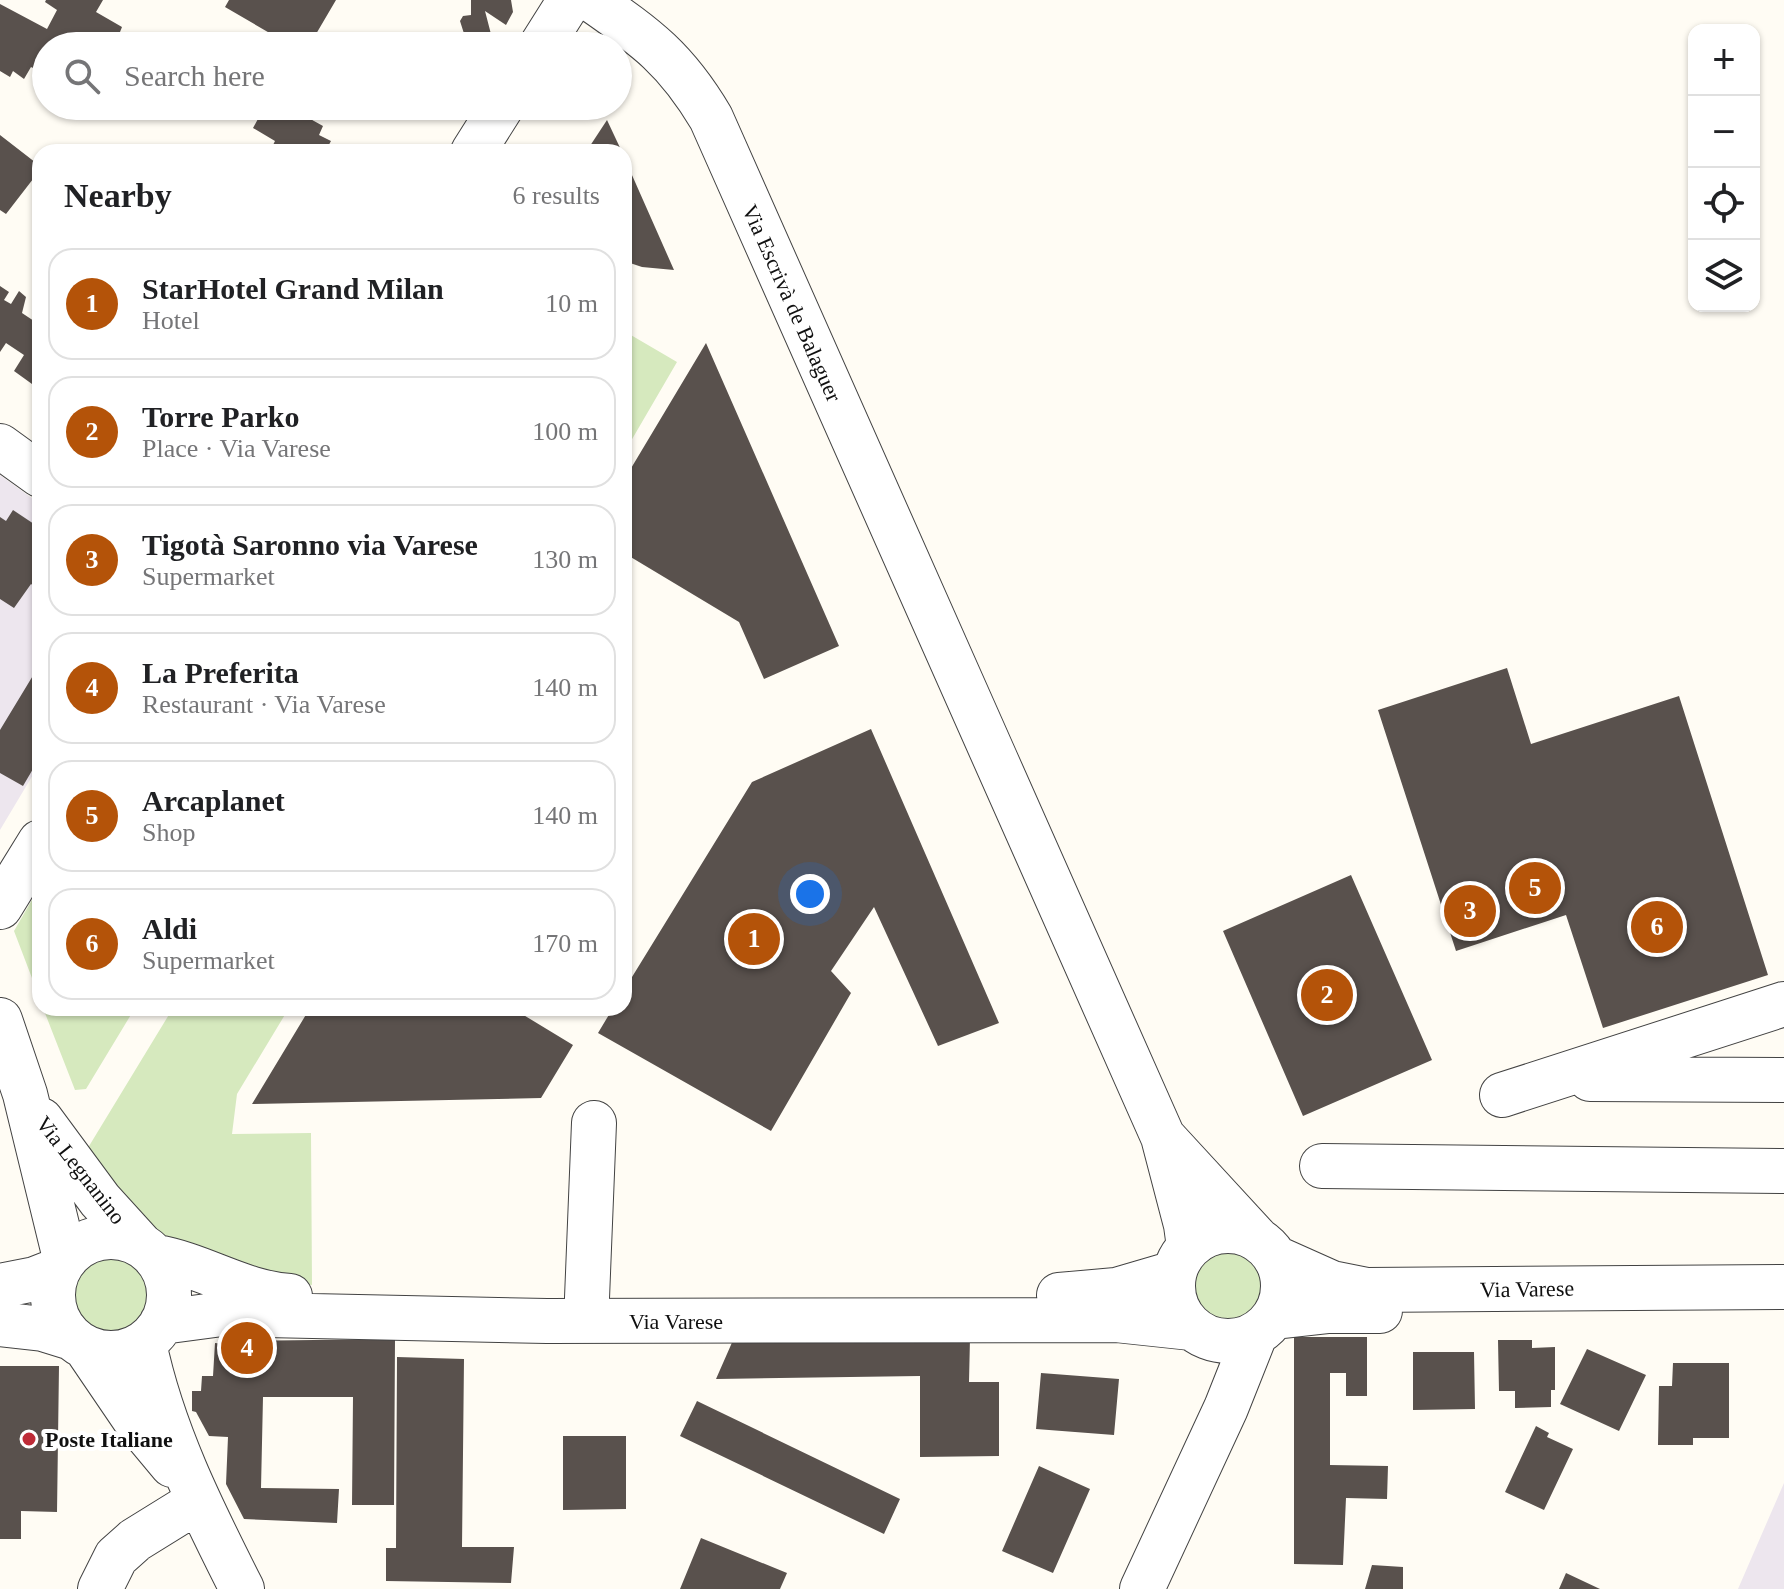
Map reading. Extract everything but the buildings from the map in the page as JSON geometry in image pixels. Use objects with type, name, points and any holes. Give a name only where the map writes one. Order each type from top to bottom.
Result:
[{"type":"street","points":[[550,32],[570,0]]},
{"type":"street","name":"Via Escrivà de Balaguer","points":[[592,0],[660,50],[680,70],[711,118],[1163,1137]]},
{"type":"street","points":[[478,144],[493,120]]},
{"type":"street","points":[[0,446],[32,469]]},
{"type":"street","points":[[0,907],[32,855]]},
{"type":"street","points":[[1502,1095],[1784,1004]]},
{"type":"street","name":"Via Legnanino","points":[[0,1020],[62,1264]]},
{"type":"street","points":[[1549,1079],[1784,1080]]},
{"type":"street","name":"Via Legnanino","points":[[16,1086],[83,1179],[148,1250]]},
{"type":"street","points":[[587,1298],[594,1123]]},
{"type":"street","points":[[1142,1589],[1283,1290],[1282,1273],[1267,1249],[1163,1137]]},
{"type":"street","points":[[1163,1137],[1186,1225],[1173,1297],[1177,1308],[1199,1333],[1218,1366],[1226,1408]]},
{"type":"street","points":[[1322,1166],[1784,1171]]},
{"type":"street","points":[[1181,1260],[1198,1239],[1224,1231],[1247,1234],[1267,1249]]},
{"type":"street","points":[[0,1286],[35,1279],[62,1264],[81,1244],[100,1237],[121,1237],[148,1250],[165,1271],[169,1288],[168,1306],[153,1332],[126,1351],[106,1353],[43,1329],[0,1324]]},
{"type":"street","name":"Via Varese","points":[[1267,1249],[1332,1283],[1367,1290],[1784,1287]]},
{"type":"street","name":"Via Varese","points":[[148,1250],[253,1290],[286,1296],[353,1299],[1052,1296],[1116,1290],[1181,1260]]},
{"type":"street","points":[[62,1264],[53,1288],[53,1306],[60,1323],[79,1343],[146,1435],[194,1492]]},
{"type":"street","name":"Via Varese","points":[[1265,1326],[1329,1311],[1784,1309]]},
{"type":"street","name":"Via Varese","points":[[153,1332],[222,1314],[547,1321],[1116,1320],[1199,1333]]},
{"type":"street","points":[[1199,1333],[1230,1342],[1265,1326]]},
{"type":"street","points":[[153,1332],[152,1377],[194,1492],[242,1589]]},
{"type":"street","points":[[100,1589],[116,1557],[194,1492]]},
{"type":"shaded area","points":[[0,475],[32,498],[32,776],[0,830]]},
{"type":"shaded area","points":[[1784,1483],[1784,1589],[1738,1589]]},
{"type":"green space","points":[[632,336],[677,362],[632,439]]},
{"type":"green space","points":[[32,900],[32,978],[14,931]]},
{"type":"green space","points":[[46,1016],[130,1016],[86,1089],[75,1090]]},
{"type":"green space","points":[[168,1016],[284,1016],[237,1094],[232,1134],[311,1133],[312,1285],[279,1281],[173,1241],[154,1229],[83,1156]]},
{"type":"green space","points":[[1228,1250],[1248,1256],[1258,1266],[1264,1286],[1258,1306],[1248,1316],[1228,1322],[1208,1316],[1198,1306],[1192,1286],[1198,1266],[1208,1256]]},
{"type":"green space","points":[[112,1253],[127,1256],[140,1264],[148,1277],[151,1292],[148,1307],[140,1320],[127,1328],[112,1331],[97,1328],[84,1320],[76,1307],[73,1292],[76,1277],[84,1264],[97,1256]]},
{"type":"place","name":"Arcaplanet","points":[[1535,888]]},
{"type":"place","name":"Tigotà Saronno via Varese","points":[[1470,911]]},
{"type":"place","name":"Aldi","points":[[1657,927]]},
{"type":"place","name":"StarHotel Grand Milan","points":[[754,939]]},
{"type":"place","name":"Torre Parko","points":[[1327,995]]},
{"type":"place","name":"La Preferita","points":[[247,1348]]},
{"type":"place","name":"Poste Italiane","points":[[29,1439]]}]
